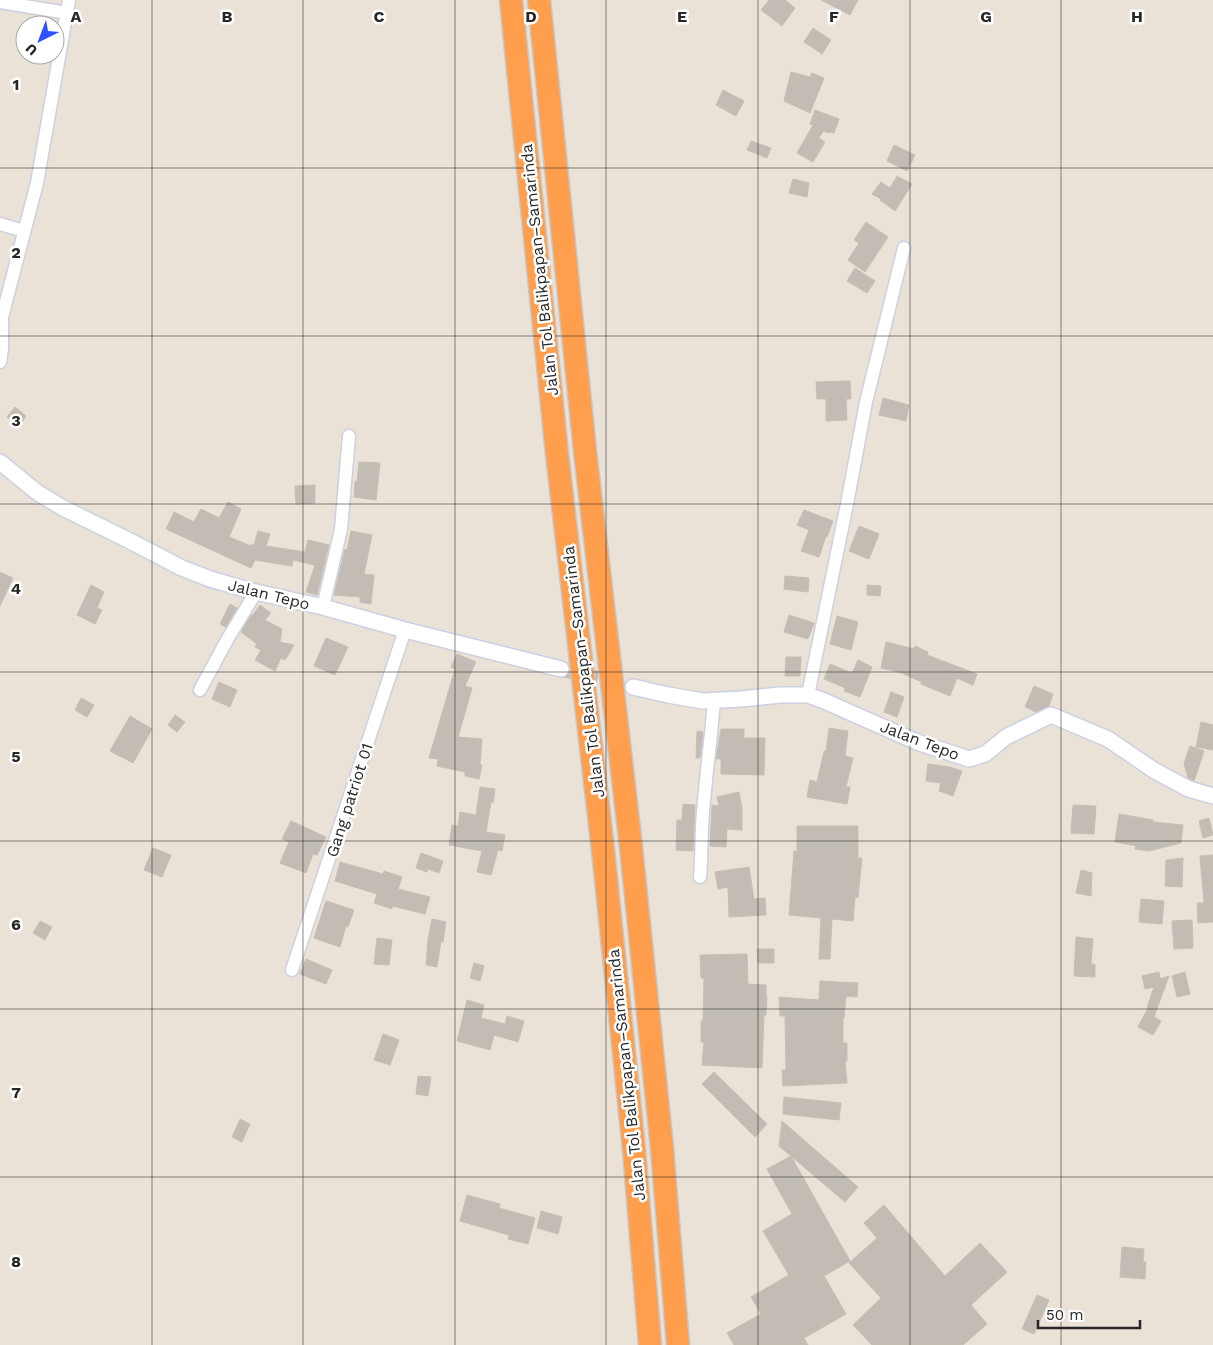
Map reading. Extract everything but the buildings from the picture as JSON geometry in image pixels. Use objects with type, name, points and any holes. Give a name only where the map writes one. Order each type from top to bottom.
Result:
[{"type":"highway","name":"Jalan Tol Balikpapan–Samarinda","points":[[511,0],[557,454],[607,889],[633,1140],[650,1345]]},
{"type":"highway","name":"Jalan Tol Balikpapan–Samarinda","points":[[539,0],[585,451],[631,847],[661,1138],[678,1345]]},
{"type":"street","points":[[0,2],[68,6],[37,183],[2,317],[0,362]]},
{"type":"street","points":[[0,224],[24,231]]},
{"type":"street","points":[[808,695],[866,402],[904,248]]},
{"type":"street","points":[[323,607],[341,529],[349,436]]},
{"type":"street","name":"Jalan Tepo","points":[[0,462],[38,493],[63,508],[182,568],[210,579],[561,669]]},
{"type":"street","points":[[200,690],[256,592]]},
{"type":"street","name":"Gang patriot 01","points":[[292,970],[405,630]]},
{"type":"street","name":"Jalan Tepo","points":[[633,687],[714,702],[780,695],[808,695],[917,742],[968,759],[985,754],[1006,737],[1051,715],[1108,739],[1155,770],[1189,789],[1213,796]]},
{"type":"street","points":[[700,877],[703,813],[714,702]]},
{"type":"tunnel","points":[[561,669],[620,684]]}]
